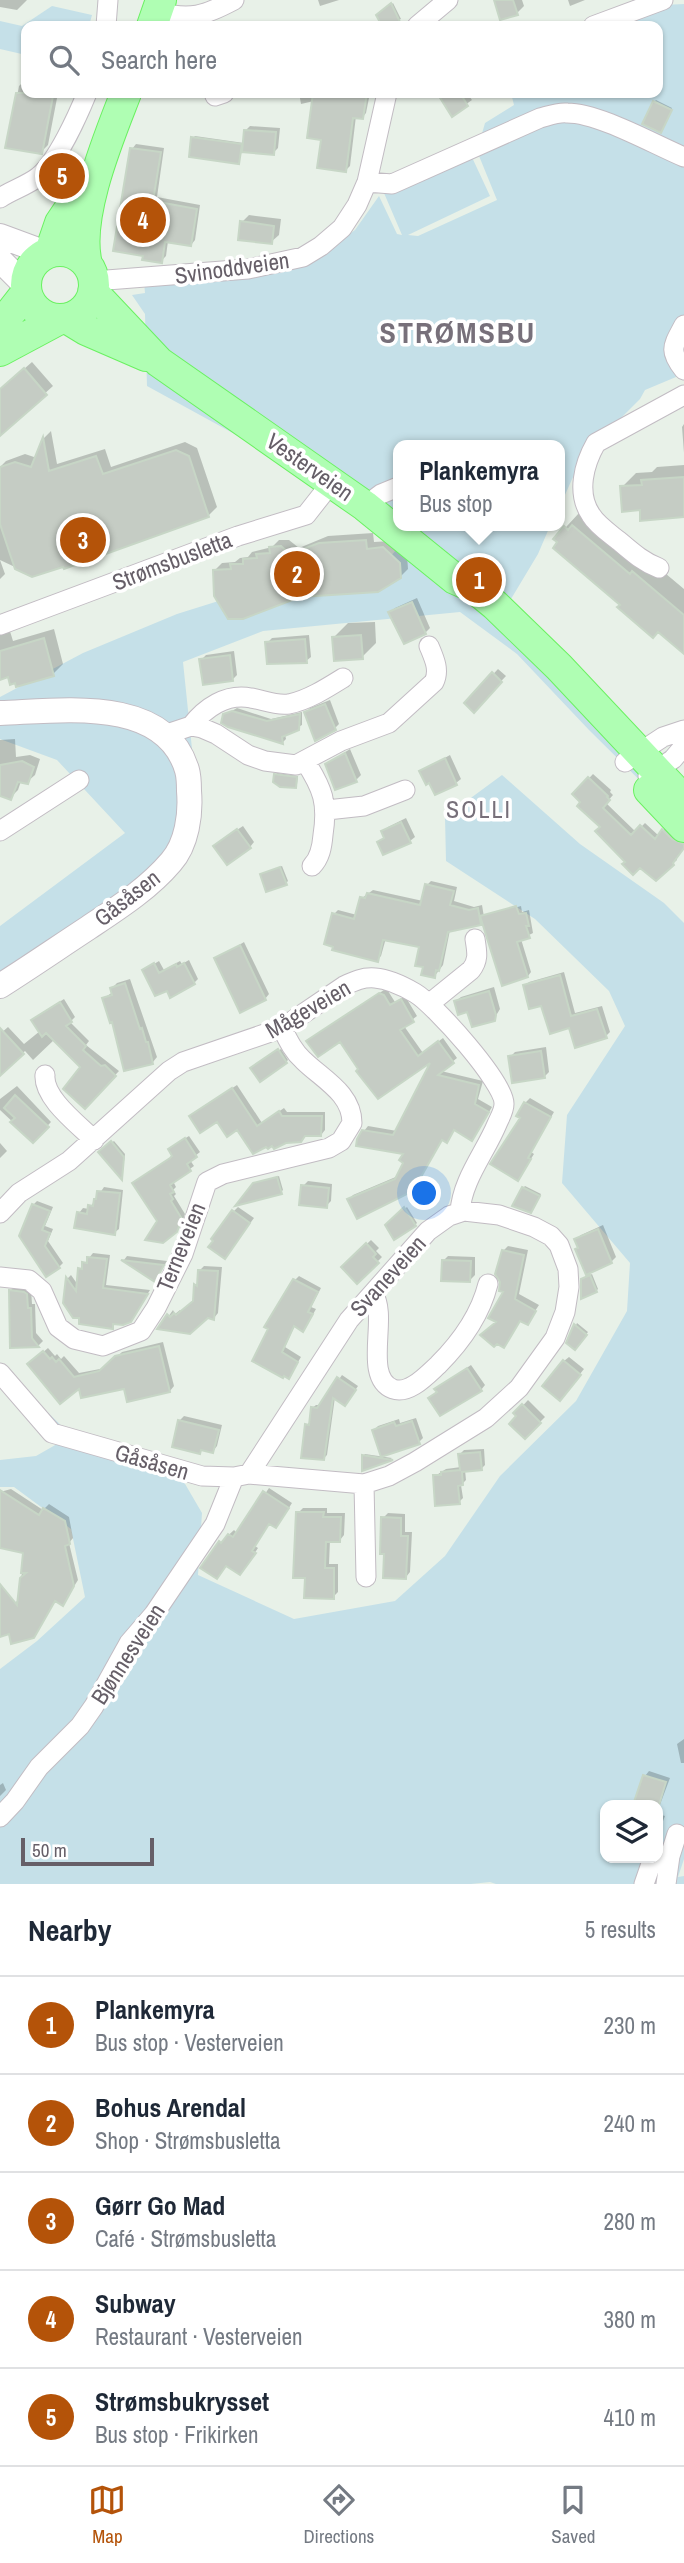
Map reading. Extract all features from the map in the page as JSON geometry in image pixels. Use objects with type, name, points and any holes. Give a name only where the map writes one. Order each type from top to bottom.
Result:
[{"type":"main road","points":[[0,351],[85,309],[92,279],[83,251],[85,231],[97,168],[124,98]]},
{"type":"main road","points":[[0,326],[25,289],[30,266],[48,252],[60,223],[97,168]]},
{"type":"main road","points":[[48,252],[70,252],[92,279]]},
{"type":"main road","name":"Vesterveien","points":[[92,279],[159,362]]},
{"type":"main road","points":[[25,289],[37,312],[47,318],[63,319]]},
{"type":"main road","name":"Vesterveien","points":[[63,319],[159,362],[332,482],[393,529]]},
{"type":"main road","name":"Vesterveien","points":[[396,531],[455,579],[473,587],[495,605],[559,667],[641,767],[684,827]]},
{"type":"main road","name":"Vesterveien","points":[[641,767],[684,800]]},
{"type":"street","points":[[106,21],[108,0]]},
{"type":"street","points":[[157,13],[190,18],[206,14],[234,0]]},
{"type":"street","points":[[423,21],[447,0]]},
{"type":"street","points":[[606,21],[663,0]]},
{"type":"street","points":[[0,198],[41,175],[72,127],[85,98]]},
{"type":"street","name":"Svinoddveien","points":[[92,279],[248,270],[303,257],[321,246],[342,228],[357,205],[367,182],[386,98]]},
{"type":"street","points":[[367,182],[392,184],[540,118],[565,112],[611,125],[684,158]]},
{"type":"street","points":[[0,236],[48,252]]},
{"type":"street","points":[[0,260],[25,289]]},
{"type":"street","points":[[684,325],[673,347],[673,353],[684,370]]},
{"type":"street","points":[[659,568],[645,563],[589,514],[583,490],[583,474],[596,443],[684,395]]},
{"type":"street","name":"Strømsbusletta","points":[[0,625],[238,536],[306,515],[332,482]]},
{"type":"street","points":[[365,506],[393,489]]},
{"type":"street","points":[[191,726],[216,734],[248,755],[283,765],[296,765],[341,741],[389,723],[435,682],[436,663],[429,646]]},
{"type":"street","points":[[164,735],[191,726],[212,705],[227,699],[244,697],[289,704],[324,690],[343,678]]},
{"type":"street","name":"Gåsåsen","points":[[0,713],[59,711],[123,715],[146,722],[174,745],[187,770],[188,783],[187,825],[183,842],[174,860],[149,885],[121,906],[0,986]]},
{"type":"street","points":[[641,767],[663,737],[684,730]]},
{"type":"street","points":[[641,767],[673,759],[684,746]]},
{"type":"street","points":[[305,761],[320,785],[327,810],[321,848],[317,861],[312,866]]},
{"type":"street","points":[[0,831],[79,779]]},
{"type":"street","points":[[327,810],[365,806],[405,790]]},
{"type":"street","points":[[429,1004],[476,964],[478,956],[475,939]]},
{"type":"street","name":"Mågeveien","points":[[0,1213],[19,1193],[69,1161],[169,1071],[183,1062],[282,1028],[344,986],[366,978],[389,981],[416,993],[429,1004],[477,1057],[504,1098],[505,1107],[470,1175],[460,1212]]},
{"type":"street","name":"Terneveien","points":[[0,1277],[29,1280],[42,1291],[58,1327],[88,1345],[103,1346],[141,1331],[156,1308],[183,1254],[207,1182],[223,1174],[329,1148],[341,1141],[352,1123],[348,1103],[340,1092],[302,1059],[289,1044],[282,1028]]},
{"type":"street","points":[[45,1075],[44,1084],[49,1094],[94,1140]]},
{"type":"street","points":[[241,1476],[364,1484],[389,1476],[424,1457],[486,1418],[520,1388],[555,1338],[565,1311],[569,1287],[568,1269],[559,1245],[551,1236],[534,1227],[499,1215],[460,1212]]},
{"type":"street","name":"Svaneveien","points":[[241,1476],[349,1320],[428,1231],[449,1216],[460,1212]]},
{"type":"street","points":[[373,1294],[379,1308],[377,1363],[380,1374],[388,1386],[395,1390],[404,1390],[429,1373],[464,1334],[483,1304],[488,1284]]},
{"type":"street","name":"Gåsåsen","points":[[0,1373],[52,1433],[202,1476],[241,1476]]},
{"type":"street","name":"Bjønnesveien","points":[[0,1817],[39,1768],[80,1727],[130,1643],[154,1614],[215,1524],[241,1476]]},
{"type":"street","points":[[364,1484],[366,1577]]},
{"type":"street","points":[[663,1841],[681,1832]]},
{"type":"street","points":[[666,1884],[670,1856],[681,1832]]},
{"type":"street","points":[[644,1884],[651,1863]]},
{"type":"shaded area","points":[[684,4],[684,328],[667,356],[676,377],[645,390],[640,399],[582,457],[565,495],[565,440],[393,440],[393,530],[336,482],[240,437],[147,386],[145,314],[132,295],[145,293],[144,282],[208,280],[348,235],[355,230],[379,196],[397,234],[402,235],[384,193],[470,153],[490,196],[408,235],[418,236],[497,200],[477,151],[485,123],[514,105],[512,98],[663,98],[663,21],[605,21],[644,6]]},
{"type":"shaded area","points":[[52,6],[92,15],[90,21],[30,21]]},
{"type":"shaded area","points":[[0,21],[21,26],[21,54],[0,49]]},
{"type":"shaded area","points":[[394,531],[548,531],[538,554],[508,604],[684,824],[517,654],[460,612],[263,631],[183,662],[194,768],[183,854],[42,970],[0,998],[0,926],[125,833],[57,760],[0,739],[0,697],[83,653],[177,614],[279,582],[389,558],[405,540]]},
{"type":"shaded area","points":[[502,775],[580,844],[664,903],[684,923],[684,1859],[678,1877],[684,1876],[684,1884],[0,1884],[0,1669],[37,1641],[85,1597],[71,1529],[14,1487],[0,1487],[0,1460],[36,1456],[57,1444],[33,1398],[79,1443],[181,1477],[202,1513],[198,1575],[294,1619],[395,1601],[445,1556],[500,1476],[576,1401],[627,1311],[630,1263],[562,1183],[567,1115],[625,1026],[609,991],[535,919],[446,861],[445,817]]},
{"type":"building","points":[[494,0],[513,0],[518,15],[500,20]]},
{"type":"building","points":[[391,3],[400,21],[379,21],[376,15]]},
{"type":"building","points":[[16,93],[21,93],[21,98],[53,98],[42,154],[5,148]]},
{"type":"building","points":[[312,98],[366,98],[363,119],[353,118],[346,172],[317,168],[321,140],[307,138]]},
{"type":"building","points":[[440,98],[463,98],[468,106],[452,117]]},
{"type":"building","points":[[653,101],[672,110],[661,133],[642,124]]},
{"type":"building","points":[[244,130],[276,132],[274,155],[242,152]]},
{"type":"building","points":[[191,137],[242,144],[239,164],[189,157]]},
{"type":"building","points":[[130,148],[161,152],[153,201],[197,209],[191,246],[165,242],[162,263],[142,260],[143,256],[113,251]]},
{"type":"building","points":[[240,221],[274,226],[272,244],[238,240]]},
{"type":"building","points":[[24,368],[47,395],[0,436],[0,389]]},
{"type":"building","points":[[43,437],[49,471],[96,456],[103,474],[176,450],[189,456],[209,517],[64,569],[63,567],[32,577],[15,569],[0,524],[0,467],[15,462],[31,467]]},
{"type":"building","points":[[684,477],[684,517],[640,521],[640,510],[622,512],[620,486],[642,485],[641,480]]},
{"type":"building","points":[[572,525],[684,615],[684,654],[658,632],[653,638],[617,607],[620,605],[553,548],[557,542],[553,539],[560,531],[565,531],[565,527],[568,530]]},
{"type":"building","points":[[366,540],[367,549],[383,547],[400,563],[401,578],[378,592],[300,597],[243,619],[228,619],[214,596],[213,570],[231,569],[230,564],[243,564],[243,559],[270,553],[269,547],[281,546],[290,554],[319,543]]},
{"type":"building","points":[[412,602],[426,634],[404,644],[388,612]]},
{"type":"building","points":[[361,635],[363,659],[334,661],[332,637]]},
{"type":"building","points":[[44,638],[54,676],[16,687],[15,683],[10,685],[8,677],[0,680],[0,651]]},
{"type":"building","points":[[305,639],[307,663],[267,664],[265,642]]},
{"type":"building","points":[[230,655],[233,681],[203,685],[199,659]]},
{"type":"building","points":[[492,672],[502,682],[474,713],[464,703]]},
{"type":"building","points":[[325,704],[336,730],[315,741],[304,712]]},
{"type":"building","points":[[232,711],[267,721],[300,714],[299,730],[282,737],[283,744],[221,723],[223,714]]},
{"type":"building","points":[[345,753],[357,782],[335,790],[325,764]]},
{"type":"building","points":[[445,758],[457,785],[435,795],[419,771]]},
{"type":"building","points":[[22,761],[34,767],[28,784],[18,782],[11,800],[0,796],[0,765]]},
{"type":"building","points":[[274,774],[297,777],[296,788],[280,787],[273,782]]},
{"type":"building","points":[[588,777],[610,800],[603,808],[631,835],[640,825],[655,839],[662,829],[672,839],[684,844],[674,865],[656,881],[640,868],[633,875],[622,864],[625,862],[595,831],[600,827],[577,806],[580,802],[572,794]]},
{"type":"building","points":[[401,822],[411,843],[383,855],[377,842],[384,838],[381,831]]},
{"type":"building","points":[[237,829],[251,848],[227,865],[213,846]]},
{"type":"building","points":[[280,867],[287,885],[266,892],[260,874]]},
{"type":"building","points":[[425,884],[454,891],[450,905],[469,910],[478,908],[481,925],[448,932],[435,978],[421,975],[423,967],[415,966],[419,947],[383,940],[378,962],[332,950],[333,947],[324,944],[332,913],[354,919],[360,897],[365,898],[367,893],[420,905]]},
{"type":"building","points":[[516,906],[519,914],[526,913],[529,926],[526,926],[530,938],[517,942],[528,977],[502,986],[480,916]]},
{"type":"building","points":[[240,945],[266,1000],[240,1013],[214,958]]},
{"type":"building","points":[[154,963],[159,973],[184,963],[195,984],[170,998],[167,991],[155,996],[142,970]]},
{"type":"building","points":[[560,975],[571,1016],[597,1009],[607,1038],[575,1048],[569,1028],[550,1034],[541,1006],[529,1009],[523,985]]},
{"type":"building","points":[[125,983],[140,1029],[142,1028],[148,1042],[153,1064],[124,1071],[112,1022],[110,1023],[102,998],[112,995],[110,988]]},
{"type":"building","points":[[489,991],[496,1015],[495,1021],[472,1027],[467,1012],[458,1015],[454,1001]]},
{"type":"building","points":[[379,993],[384,995],[390,1005],[401,999],[414,1022],[400,1030],[418,1056],[438,1041],[454,1063],[438,1075],[479,1085],[475,1104],[489,1112],[472,1141],[454,1130],[447,1143],[442,1140],[413,1191],[357,1219],[347,1199],[395,1179],[403,1163],[399,1160],[403,1154],[356,1146],[357,1139],[362,1130],[393,1135],[430,1063],[378,1099],[356,1071],[358,1069],[340,1042],[318,1057],[306,1041]]},
{"type":"building","points":[[60,1002],[72,1022],[66,1026],[86,1046],[83,1050],[116,1076],[85,1109],[63,1089],[80,1067],[46,1033],[42,1037],[31,1020]]},
{"type":"building","points":[[0,1028],[24,1054],[0,1076]]},
{"type":"building","points":[[278,1049],[287,1063],[260,1082],[250,1068]]},
{"type":"building","points":[[541,1051],[545,1078],[512,1083],[508,1056]]},
{"type":"building","points":[[232,1088],[257,1126],[279,1111],[282,1116],[322,1116],[321,1136],[305,1136],[301,1142],[286,1143],[274,1149],[272,1146],[268,1149],[266,1147],[253,1154],[237,1130],[227,1137],[217,1122],[200,1133],[189,1116]]},
{"type":"building","points":[[15,1095],[49,1127],[33,1143],[10,1122],[15,1118],[4,1108]]},
{"type":"building","points":[[524,1102],[551,1117],[518,1181],[490,1164],[520,1118],[516,1116]]},
{"type":"building","points":[[185,1138],[197,1157],[187,1164],[191,1171],[170,1185],[174,1192],[170,1194],[173,1199],[171,1201],[182,1219],[177,1232],[163,1243],[145,1240],[157,1221],[132,1183],[170,1158],[172,1156],[168,1149]]},
{"type":"building","points":[[111,1141],[124,1157],[122,1180],[98,1152]]},
{"type":"building","points":[[277,1177],[282,1194],[235,1206],[253,1183]]},
{"type":"building","points":[[301,1185],[329,1188],[327,1208],[299,1205]]},
{"type":"building","points":[[522,1187],[540,1196],[531,1213],[512,1206]]},
{"type":"building","points":[[97,1191],[120,1193],[115,1235],[74,1228],[77,1212],[87,1214],[88,1205],[93,1206]]},
{"type":"building","points":[[32,1204],[50,1211],[42,1230],[50,1233],[45,1246],[60,1268],[46,1277],[19,1236]]},
{"type":"building","points":[[404,1207],[416,1226],[394,1240],[385,1225]]},
{"type":"building","points":[[232,1210],[250,1223],[225,1259],[208,1247]]},
{"type":"building","points":[[598,1229],[612,1263],[586,1275],[575,1249],[578,1248],[574,1239]]},
{"type":"building","points":[[366,1243],[376,1254],[373,1257],[379,1263],[357,1284],[341,1267]]},
{"type":"building","points":[[502,1250],[524,1255],[515,1299],[536,1311],[528,1325],[520,1321],[504,1348],[497,1344],[494,1347],[480,1335],[496,1322],[488,1318],[503,1292],[499,1291],[500,1282],[495,1274]]},
{"type":"building","points":[[87,1257],[107,1259],[103,1288],[148,1294],[131,1322],[113,1324],[113,1329],[79,1324],[79,1318],[73,1318],[63,1303],[66,1277],[76,1291],[78,1268],[82,1269],[82,1262],[87,1263]]},
{"type":"building","points":[[121,1260],[164,1265],[155,1282]]},
{"type":"building","points":[[442,1260],[471,1261],[470,1282],[441,1281]]},
{"type":"building","points":[[198,1270],[218,1271],[214,1320],[208,1318],[190,1334],[157,1329],[167,1314],[170,1317],[174,1313],[176,1315],[193,1301]]},
{"type":"building","points":[[590,1275],[597,1292],[581,1299],[581,1279]]},
{"type":"building","points":[[293,1279],[318,1292],[308,1312],[313,1314],[303,1332],[294,1326],[282,1352],[298,1362],[289,1379],[252,1361],[268,1329],[264,1327]]},
{"type":"building","points":[[9,1290],[27,1294],[28,1308],[31,1308],[32,1338],[39,1347],[10,1348]]},
{"type":"building","points":[[574,1324],[587,1335],[575,1350],[566,1343]]},
{"type":"building","points":[[159,1346],[170,1392],[127,1402],[124,1389],[81,1398],[79,1389],[60,1404],[27,1364],[43,1351],[56,1362],[59,1359],[74,1377],[99,1371],[115,1356]]},
{"type":"building","points":[[563,1360],[581,1375],[560,1401],[542,1386]]},
{"type":"building","points":[[467,1368],[482,1391],[440,1416],[428,1398],[437,1392],[434,1389]]},
{"type":"building","points":[[337,1377],[356,1390],[345,1406],[333,1398],[324,1460],[301,1458],[305,1424],[309,1425],[311,1407],[317,1408]]},
{"type":"building","points":[[522,1404],[541,1423],[525,1439],[509,1424],[516,1416],[513,1413]]},
{"type":"building","points":[[178,1420],[219,1430],[213,1453],[201,1450],[200,1454],[172,1447]]},
{"type":"building","points":[[412,1421],[420,1444],[381,1457],[372,1430],[394,1422],[396,1426]]},
{"type":"building","points":[[480,1452],[482,1470],[462,1472],[463,1485],[458,1486],[460,1504],[435,1506],[433,1475],[460,1470],[458,1454]]},
{"type":"building","points":[[362,1455],[393,1460],[362,1471]]},
{"type":"building","points":[[0,1490],[39,1515],[43,1508],[65,1521],[70,1544],[65,1546],[74,1586],[63,1606],[55,1601],[34,1638],[11,1644],[9,1634],[0,1637],[0,1584],[17,1605],[20,1578],[26,1573],[21,1573],[23,1553],[0,1548]]},
{"type":"building","points":[[263,1491],[289,1508],[276,1528],[269,1524],[252,1551],[256,1553],[240,1575],[226,1566],[217,1579],[200,1568],[219,1541],[221,1543],[228,1534],[233,1537]]},
{"type":"building","points":[[296,1512],[324,1512],[323,1517],[341,1517],[340,1542],[326,1542],[325,1568],[334,1568],[334,1599],[304,1598],[305,1578],[293,1578]]},
{"type":"building","points":[[381,1517],[401,1518],[401,1536],[408,1536],[406,1579],[383,1578],[384,1554],[380,1554]]},
{"type":"building","points":[[643,1775],[666,1782],[661,1800],[635,1800]]},
{"type":"place","name":"Strømsbukrysset","points":[[62,176]]},
{"type":"place","name":"Subway","points":[[143,220]]},
{"type":"place","name":"Gørr Go Mad","points":[[83,540]]},
{"type":"place","name":"Bohus Arendal","points":[[297,574]]},
{"type":"place","name":"Plankemyra","points":[[479,580]]},
{"type":"district","name":"STRØMSBU","points":[[458,333]]},
{"type":"district","name":"SOLLI","points":[[479,810]]}]
